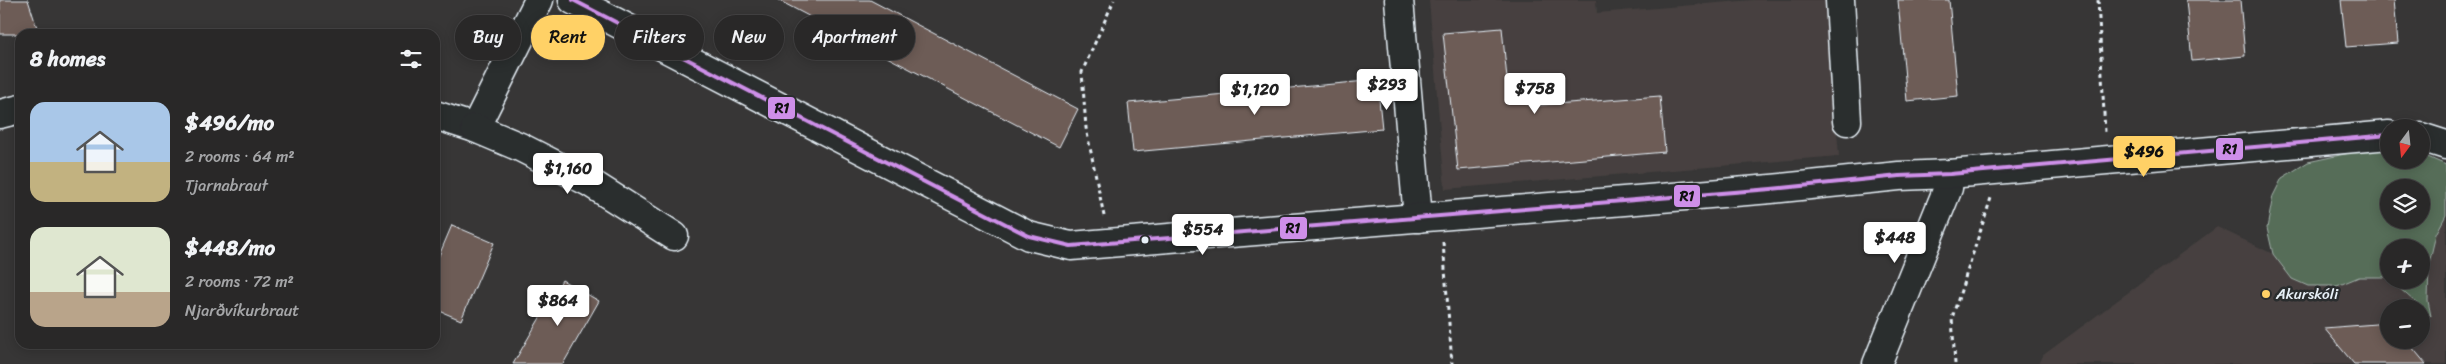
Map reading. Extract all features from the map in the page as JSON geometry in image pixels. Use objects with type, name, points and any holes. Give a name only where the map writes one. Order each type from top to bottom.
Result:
[{"type":"street","points":[[475,128],[539,0]]},
{"type":"street","points":[[573,0],[1029,236],[1071,246],[1899,176],[2001,170],[2380,136]]},
{"type":"street","points":[[1399,0],[1430,217]]},
{"type":"street","points":[[1840,0],[1847,120]]},
{"type":"street","points":[[0,114],[15,110]]},
{"type":"street","points":[[440,117],[475,128],[520,147],[589,182],[674,236]]},
{"type":"street","points":[[2430,140],[2446,145]]},
{"type":"street","points":[[1877,364],[1948,188],[1950,174]]},
{"type":"path","points":[[1110,244],[1086,128],[1082,72],[1114,0]]},
{"type":"path","points":[[2098,0],[2106,160]]},
{"type":"path","points":[[1955,364],[1952,318],[2001,170]]},
{"type":"path","points":[[1430,217],[1452,364]]},
{"type":"shaded area","points":[[1429,0],[1596,0],[1597,13],[1753,0],[1826,0],[1839,156],[1445,189]]},
{"type":"shaded area","name":"Akurskóli","points":[[2446,215],[2446,364],[2038,364],[2042,356],[2217,227],[2273,254],[2292,279],[2337,286],[2359,277],[2380,277],[2380,289],[2401,289],[2412,299],[2380,299],[2380,349],[2430,349],[2431,315],[2430,299],[2428,299],[2430,260],[2436,234]]},
{"type":"green space","points":[[2368,149],[2380,149],[2380,169],[2430,169],[2430,158],[2446,165],[2446,215],[2436,234],[2430,260],[2430,239],[2380,239],[2380,277],[2359,277],[2337,286],[2308,286],[2292,279],[2273,254],[2267,228],[2273,196],[2282,178],[2308,162]]},
{"type":"green space","points":[[2400,289],[2428,289],[2428,299],[2412,299]]},
{"type":"building","points":[[0,0],[28,0],[37,29],[15,29],[15,34],[0,34]]},
{"type":"building","points":[[778,0],[870,0],[899,15],[807,15]]},
{"type":"building","points":[[1898,0],[1949,0],[1958,96],[1907,101]]},
{"type":"building","points":[[2186,0],[2240,0],[2245,56],[2192,61]]},
{"type":"building","points":[[2341,0],[2394,0],[2398,43],[2346,47]]},
{"type":"building","points":[[915,24],[1078,109],[1059,147],[893,60],[915,60]]},
{"type":"building","points":[[1502,28],[1508,89],[1529,106],[1660,96],[1665,152],[1458,170],[1443,33]]},
{"type":"building","points":[[1377,80],[1382,129],[1133,152],[1128,103]]},
{"type":"building","points":[[452,225],[494,243],[461,320],[440,311],[440,253]]},
{"type":"building","points":[[562,280],[599,301],[563,364],[513,364]]},
{"type":"building","points":[[2380,324],[2380,349],[2414,349],[2426,364],[2354,364],[2324,328]]},
{"type":"transit line","name":"R1","points":[[573,0],[1029,236],[1071,246],[1771,189],[1899,176],[1950,174],[2380,136]]},
{"type":"place","name":"Akurskóli","points":[[2266,294]]}]
